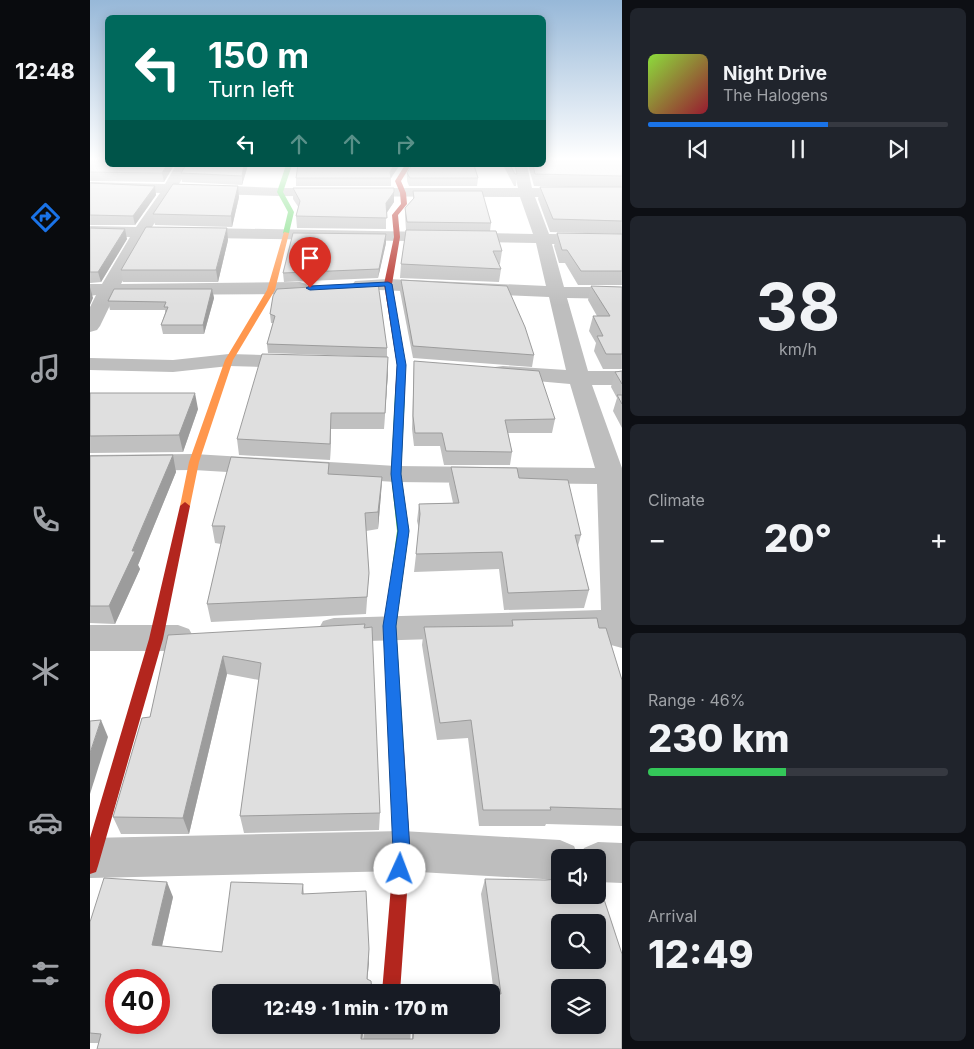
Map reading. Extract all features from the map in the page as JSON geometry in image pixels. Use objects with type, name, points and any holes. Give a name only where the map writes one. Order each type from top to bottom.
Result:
[{"type":"street","points":[[90,326],[99,290],[158,207]]},
{"type":"street","points":[[288,207],[291,212],[271,290],[228,360],[194,462],[156,639],[91,860],[402,851],[551,859]]},
{"type":"street","points":[[391,984],[402,851],[390,626],[404,531],[396,474],[402,366],[388,284],[397,237],[395,215],[402,207]]},
{"type":"street","points":[[302,631],[390,626],[620,626],[616,475],[579,378],[544,240],[532,207]]},
{"type":"street","points":[[90,231],[286,236],[622,240]]},
{"type":"street","points":[[340,286],[388,284],[556,292],[622,293]]},
{"type":"street","points":[[99,290],[271,290],[320,288]]},
{"type":"street","points":[[90,364],[173,366],[228,360],[315,362]]},
{"type":"street","points":[[480,371],[579,378],[622,378]]},
{"type":"street","points":[[90,463],[194,462],[396,474],[616,475]]},
{"type":"street","points":[[90,638],[156,639],[205,636]]},
{"type":"street","points":[[606,862],[622,863]]},
{"type":"street","points":[[386,1049],[387,1034]]},
{"type":"building","points":[[90,207],[140,207],[133,216],[90,215]]},
{"type":"building","points":[[158,207],[233,207],[231,216],[153,214]]},
{"type":"building","points":[[298,207],[386,207],[387,218],[296,216]]},
{"type":"building","points":[[486,207],[491,223],[407,222],[405,208]]},
{"type":"building","points":[[548,207],[622,207],[622,221],[553,219]]},
{"type":"building","points":[[146,227],[227,228],[216,270],[121,270]]},
{"type":"building","points":[[90,228],[125,229],[98,272],[90,272]]},
{"type":"building","points":[[406,230],[496,231],[502,251],[493,251],[501,269],[401,264]]},
{"type":"building","points":[[293,233],[386,234],[379,269],[283,273]]},
{"type":"building","points":[[557,233],[622,234],[622,271],[581,271],[567,250],[562,250]]},
{"type":"building","points":[[401,280],[507,286],[525,327],[534,355],[413,346]]},
{"type":"building","points":[[378,283],[387,348],[267,344],[275,316],[270,314],[273,296],[277,289]]},
{"type":"building","points":[[591,286],[622,287],[622,354],[606,354],[597,336],[603,336],[593,316],[610,316]]},
{"type":"building","points":[[114,289],[212,289],[203,325],[161,325],[168,307],[164,307],[166,302],[108,301]]},
{"type":"building","points":[[262,354],[388,357],[385,413],[331,413],[330,444],[237,439]]},
{"type":"building","points":[[414,361],[539,371],[555,419],[505,420],[512,452],[446,451],[442,433],[415,433],[413,416]]},
{"type":"building","points":[[622,371],[622,384],[615,372]]},
{"type":"building","points":[[90,393],[195,393],[179,435],[90,436]]},
{"type":"building","points":[[617,395],[622,395],[622,404]]},
{"type":"building","points":[[173,455],[132,551],[135,551],[109,606],[90,606],[90,456]]},
{"type":"building","points":[[231,457],[329,463],[328,474],[382,477],[378,512],[365,513],[369,573],[367,597],[207,604],[225,526],[212,526]]},
{"type":"building","points":[[451,467],[517,468],[519,478],[568,480],[581,535],[575,535],[589,590],[508,593],[502,552],[416,554],[420,514],[419,504],[459,503]]},
{"type":"building","points":[[597,618],[599,628],[606,628],[622,680],[622,809],[550,807],[551,810],[483,810],[471,720],[440,723],[424,627],[513,626],[512,620]]},
{"type":"building","points":[[365,624],[364,628],[372,627],[380,813],[240,816],[261,663],[223,656],[183,818],[113,817],[142,718],[150,717],[168,635]]},
{"type":"building","points":[[101,720],[90,753],[90,721]]},
{"type":"building","points":[[104,878],[167,882],[152,945],[222,952],[231,882],[303,884],[302,894],[366,891],[369,949],[367,979],[371,981],[371,984],[212,984],[212,1034],[361,1034],[361,1039],[413,1039],[413,1034],[500,1034],[501,994],[485,879],[551,880],[551,904],[606,904],[622,954],[622,1049],[97,1049],[101,1034],[90,1033],[90,922]]},
{"type":"traffic: fast","points":[[286,233],[291,212],[288,207]]},
{"type":"traffic: fast","points":[[397,751],[390,627],[403,531],[396,474],[400,394]]},
{"type":"traffic: slow","points":[[185,506],[194,462],[229,360],[271,290],[286,233]]},
{"type":"traffic: jam","points":[[400,394],[401,365],[388,284],[397,237],[395,215],[402,207]]},
{"type":"traffic: jam","points":[[90,866],[156,639],[185,506]]},
{"type":"traffic: jam","points":[[392,984],[402,851],[397,751]]},
{"type":"route","points":[[310,288],[388,284],[401,365],[396,474],[404,531],[390,626],[402,851],[400,869]]}]
